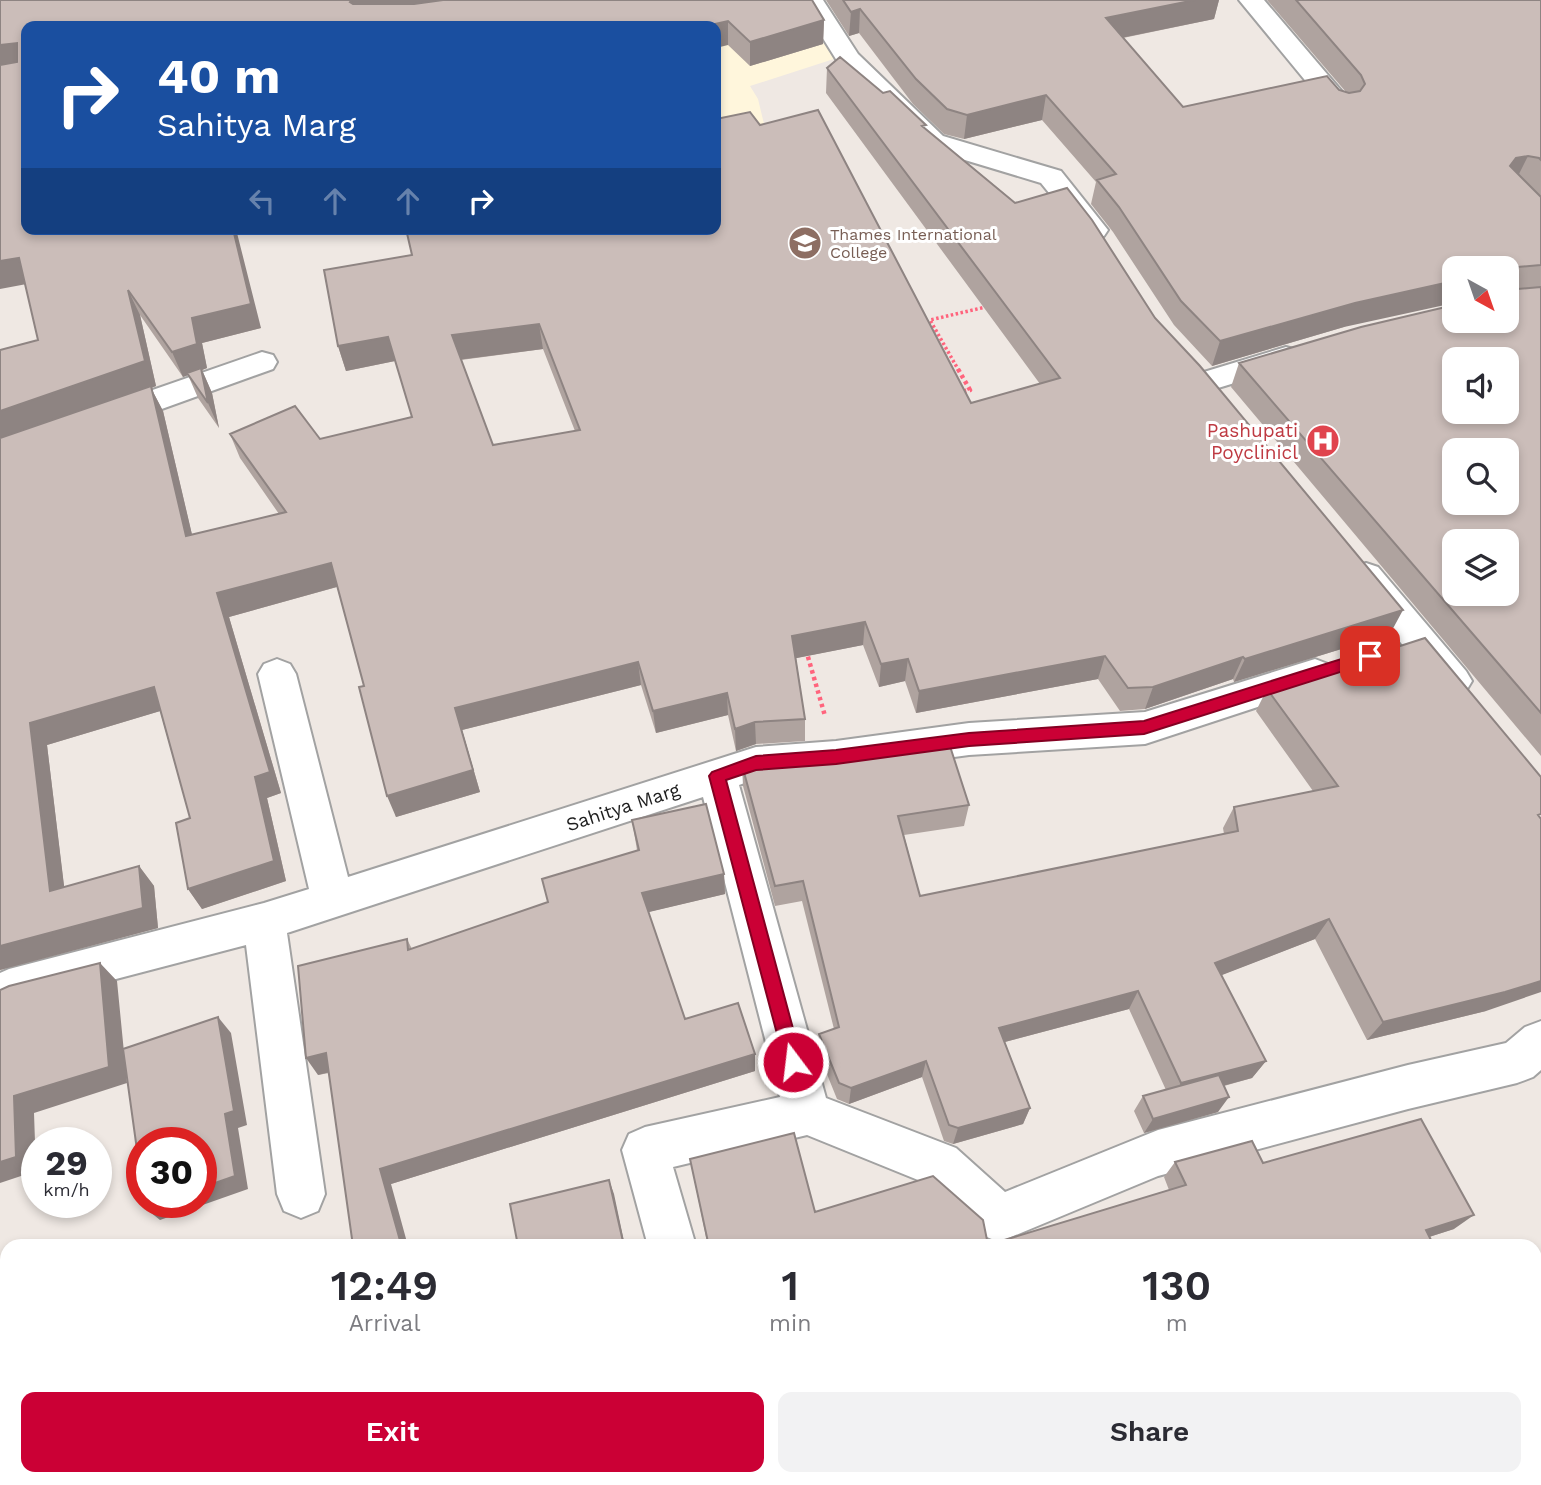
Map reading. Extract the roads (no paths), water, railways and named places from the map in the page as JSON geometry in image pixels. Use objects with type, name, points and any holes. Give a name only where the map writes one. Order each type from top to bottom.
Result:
[{"type":"street","points":[[811,0],[848,59],[934,142],[1051,177],[1108,249]]},
{"type":"street","points":[[1251,0],[1341,107]]},
{"type":"street","points":[[1205,382],[1319,347]]},
{"type":"street","points":[[81,427],[262,362]]},
{"type":"street","points":[[1352,558],[1472,703]]},
{"type":"street","name":"Sahitya Marg","points":[[0,993],[24,983],[264,922],[756,763],[836,757],[969,739],[1144,727],[1420,641]]},
{"type":"street","points":[[277,674],[333,901]]},
{"type":"street","points":[[717,776],[807,1113]]},
{"type":"street","points":[[264,922],[301,1194]]},
{"type":"street","points":[[670,1239],[645,1150],[807,1113],[939,1165],[999,1218],[1158,1153],[1408,1087],[1517,1062],[1541,1042]]},
{"type":"place","name":"Thames International College","points":[[805,243]]},
{"type":"place","name":"Pashupati Poyclinicl","points":[[1323,441]]}]
